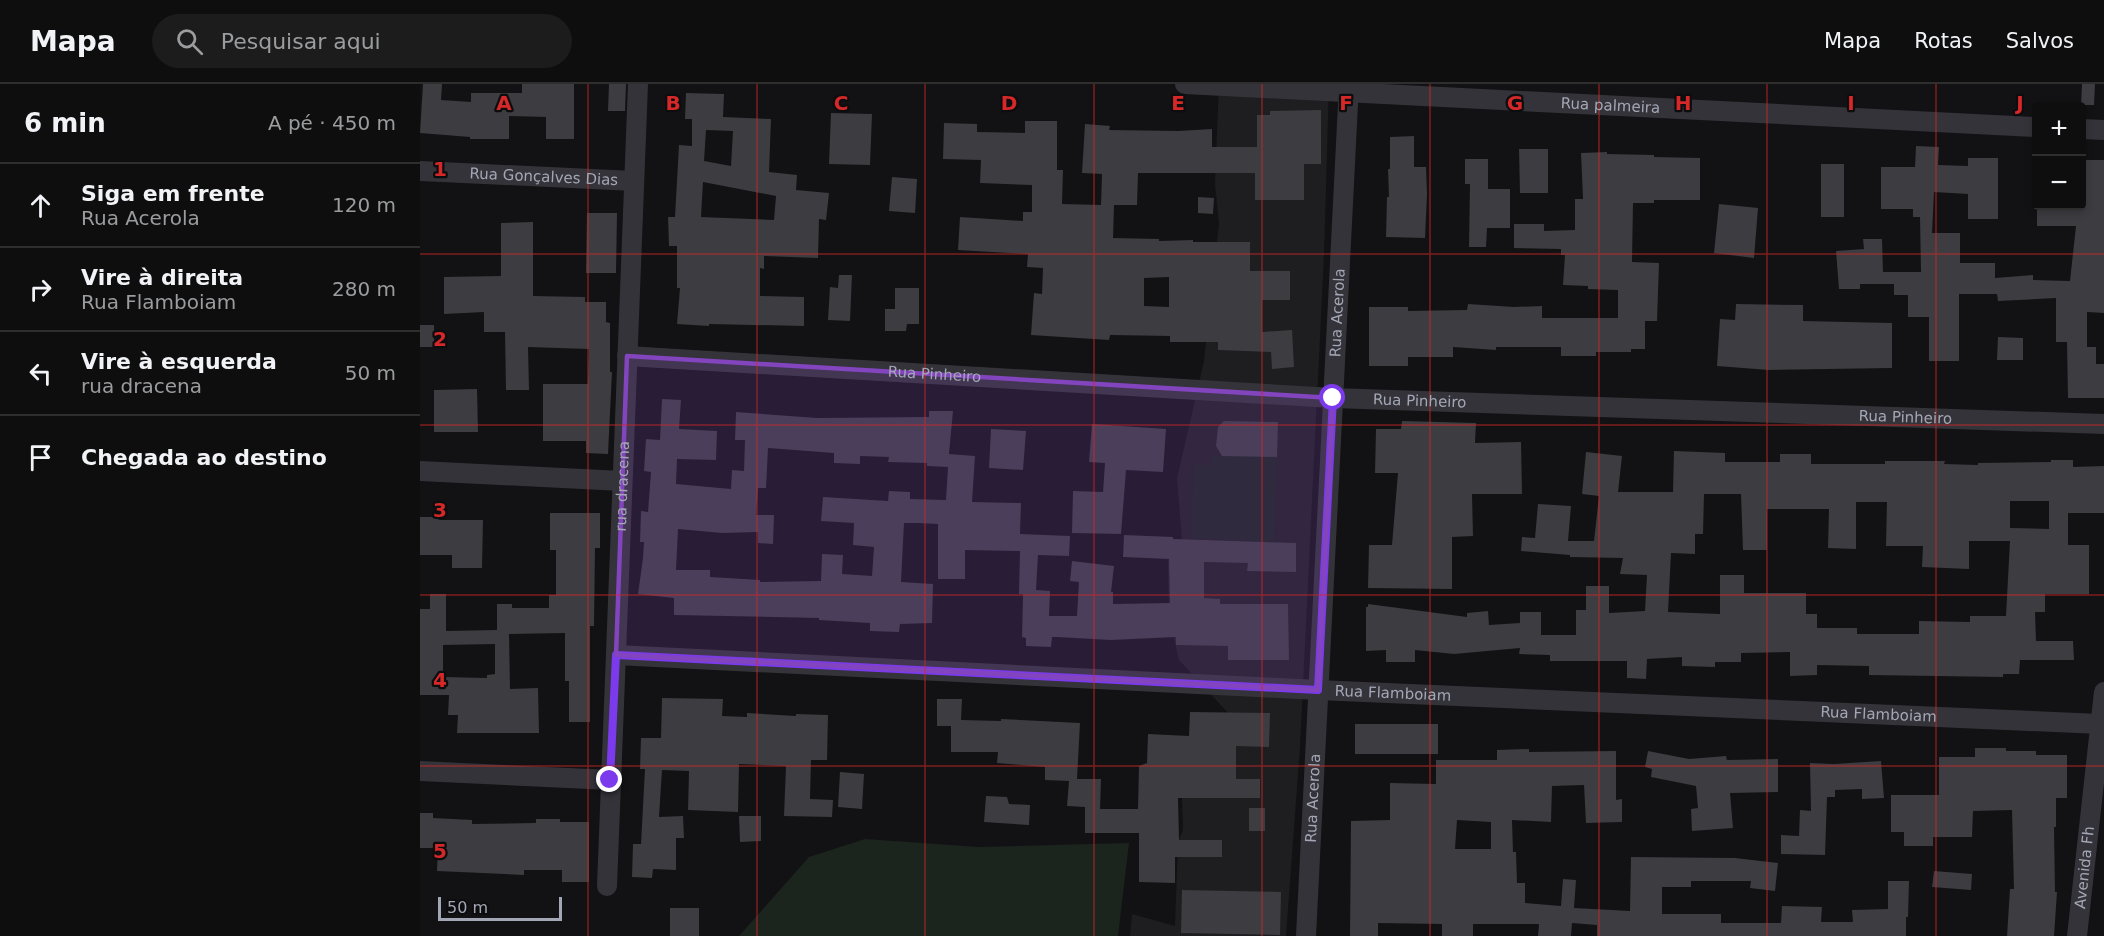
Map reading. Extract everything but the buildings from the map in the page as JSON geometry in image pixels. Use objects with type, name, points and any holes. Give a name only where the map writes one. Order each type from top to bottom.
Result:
[{"type":"street","name":"rua dracena","points":[[607,886],[638,84]]},
{"type":"street","name":"Rua palmeira","points":[[1185,84],[1348,88],[2032,127]]},
{"type":"street","name":"Rua Acerola","points":[[1306,936],[1348,88]]},
{"type":"street","points":[[2086,129],[2104,130]]},
{"type":"street","name":"Rua Gonçalves Dias","points":[[420,171],[634,181]]},
{"type":"street","name":"Rua Pinheiro","points":[[627,356],[1333,398],[2104,424]]},
{"type":"street","points":[[420,471],[622,481]]},
{"type":"street","name":"Rua Flamboiam","points":[[616,655],[1318,690],[2100,724]]},
{"type":"street","name":"Avenida Fh","points":[[2077,936],[2095,846],[2100,724],[2104,692]]},
{"type":"street","points":[[420,771],[610,780]]},
{"type":"highlighted area","points":[[627,356],[1333,398],[1318,690],[616,655]]},
{"type":"shaded area","points":[[1219,84],[1329,84],[1324,255],[1300,747],[1286,936],[1130,936],[1132,914],[1175,926],[1178,842],[1183,830],[1181,770],[1229,714],[1179,660],[1169,618],[1168,561],[1183,554],[1177,478],[1204,361],[1219,223],[1215,184]]},
{"type":"shaded area","points":[[1211,455],[1277,457],[1274,542],[1190,538],[1194,465],[1210,465]]},
{"type":"shaded area","points":[[865,839],[979,847],[1129,843],[1118,936],[739,936],[809,857]]},
{"type":"route","points":[[610,780],[616,655],[1318,690],[1333,398]]}]
